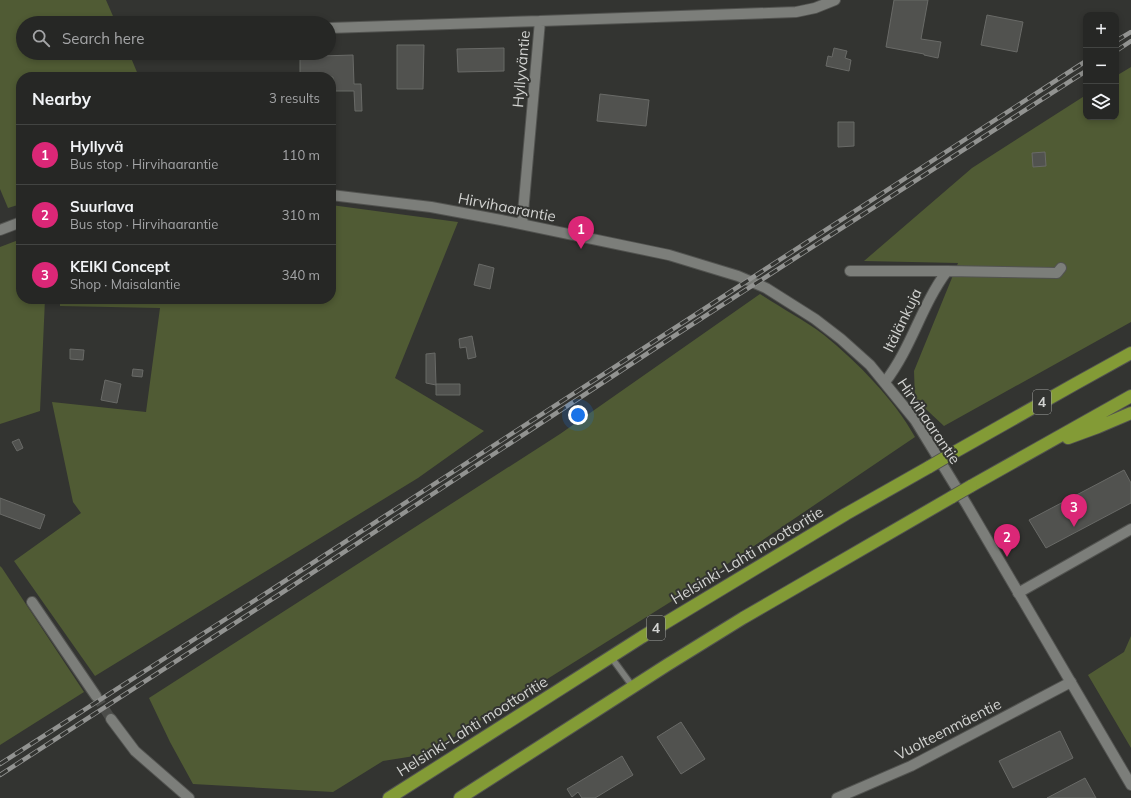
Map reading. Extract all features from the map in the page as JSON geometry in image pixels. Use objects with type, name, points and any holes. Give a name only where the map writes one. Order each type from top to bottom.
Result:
[{"type":"highway","name":"Helsinki-Lahti moottoritie","points":[[389,798],[611,656],[846,514],[1131,353]]},
{"type":"highway","name":"4","points":[[460,798],[743,618],[1033,450],[1131,396]]},
{"type":"highway","points":[[1033,450],[1098,427],[1131,413]]},
{"type":"street","name":"Hyllyväntie","points":[[522,224],[540,21],[796,12],[815,8],[836,0]]},
{"type":"street","points":[[336,28],[540,21]]},
{"type":"street","name":"Hirvihaarantie","points":[[336,196],[411,204],[522,224],[668,255],[738,276],[766,288],[815,319],[841,339],[870,365],[915,420],[967,505],[1131,785]]},
{"type":"street","points":[[0,230],[16,224]]},
{"type":"street","name":"Itälänkuja","points":[[850,271],[1057,273],[1061,268]]},
{"type":"street","name":"Itälänkuja","points":[[885,382],[902,357],[933,290],[947,271]]},
{"type":"street","points":[[1018,593],[1131,529]]},
{"type":"street","points":[[32,602],[96,696]]},
{"type":"street","name":"Vuolteenmäentie","points":[[838,798],[911,766],[1071,682]]},
{"type":"street","points":[[111,719],[135,751],[189,798]]},
{"type":"lane","points":[[611,656],[633,687]]},
{"type":"green space","points":[[0,0],[106,0],[113,16],[16,16],[16,60],[132,60],[137,72],[16,72],[16,206],[8,208],[0,189]]},
{"type":"green space","points":[[1131,67],[1131,322],[944,426],[915,399],[914,371],[958,263],[864,261],[972,168],[1083,97],[1083,120],[1119,120],[1119,74]]},
{"type":"green space","points":[[336,206],[458,222],[395,378],[484,431],[418,478],[95,676],[14,561],[81,513],[73,502],[52,402],[146,412],[160,308],[60,306],[60,304],[336,304]]},
{"type":"green space","points":[[16,241],[16,304],[45,304],[40,411],[0,424],[0,247]]},
{"type":"green space","points":[[760,294],[824,335],[849,357],[886,395],[915,437],[680,596],[427,754],[383,761],[333,792],[193,784],[170,742],[149,698],[560,434]]},
{"type":"green space","points":[[0,566],[84,692],[0,745]]},
{"type":"green space","points":[[1131,636],[1131,748],[1088,675],[1124,652]]},
{"type":"building","points":[[894,0],[928,0],[921,39],[941,42],[938,58],[886,47]]},
{"type":"building","points":[[987,15],[1023,22],[1017,52],[981,45]]},
{"type":"building","points":[[397,45],[424,45],[423,89],[397,89]]},
{"type":"building","points":[[504,48],[504,71],[458,72],[457,49]]},
{"type":"building","points":[[834,48],[847,51],[845,58],[851,60],[849,71],[826,66],[828,56],[832,57]]},
{"type":"building","points":[[353,55],[354,84],[361,84],[362,111],[355,111],[354,91],[336,91],[336,72],[300,72],[300,60],[336,60],[336,56]]},
{"type":"building","points":[[600,94],[649,100],[646,126],[597,121]]},
{"type":"building","points":[[838,122],[854,122],[854,146],[838,147]]},
{"type":"building","points":[[1045,152],[1046,166],[1033,167],[1032,153]]},
{"type":"building","points":[[479,264],[494,268],[490,289],[474,285]]},
{"type":"building","points":[[472,336],[476,357],[468,359],[466,347],[460,348],[459,339]]},
{"type":"building","points":[[70,349],[84,350],[83,360],[70,359]]},
{"type":"building","points":[[435,353],[436,385],[426,383],[426,354]]},
{"type":"building","points":[[133,369],[143,370],[142,377],[132,376]]},
{"type":"building","points":[[105,380],[121,384],[117,403],[101,400]]},
{"type":"building","points":[[436,384],[460,384],[460,395],[436,395]]},
{"type":"building","points":[[19,439],[23,448],[17,451],[12,442]]},
{"type":"building","points":[[1124,470],[1131,483],[1131,503],[1046,548],[1029,520]]},
{"type":"building","points":[[0,498],[45,515],[40,529],[0,514]]},
{"type":"building","points":[[681,722],[705,759],[681,774],[657,737]]},
{"type":"building","points":[[1060,731],[1073,758],[1013,788],[999,761]]},
{"type":"building","points":[[622,756],[633,775],[595,798],[582,798],[578,792],[572,797],[567,789]]},
{"type":"building","points":[[1085,778],[1096,798],[1047,798]]},
{"type":"tunnel","points":[[96,696],[111,719]]},
{"type":"railway","points":[[1119,39],[1131,32]]},
{"type":"railway","points":[[1119,49],[1131,41]]},
{"type":"railway","points":[[0,764],[1083,63]]},
{"type":"railway","points":[[0,775],[671,338],[1083,73]]},
{"type":"place","name":"Hyllyvä","points":[[581,249]]},
{"type":"place","name":"KEIKI Concept","points":[[1074,527]]},
{"type":"place","name":"Suurlava","points":[[1007,557]]}]
